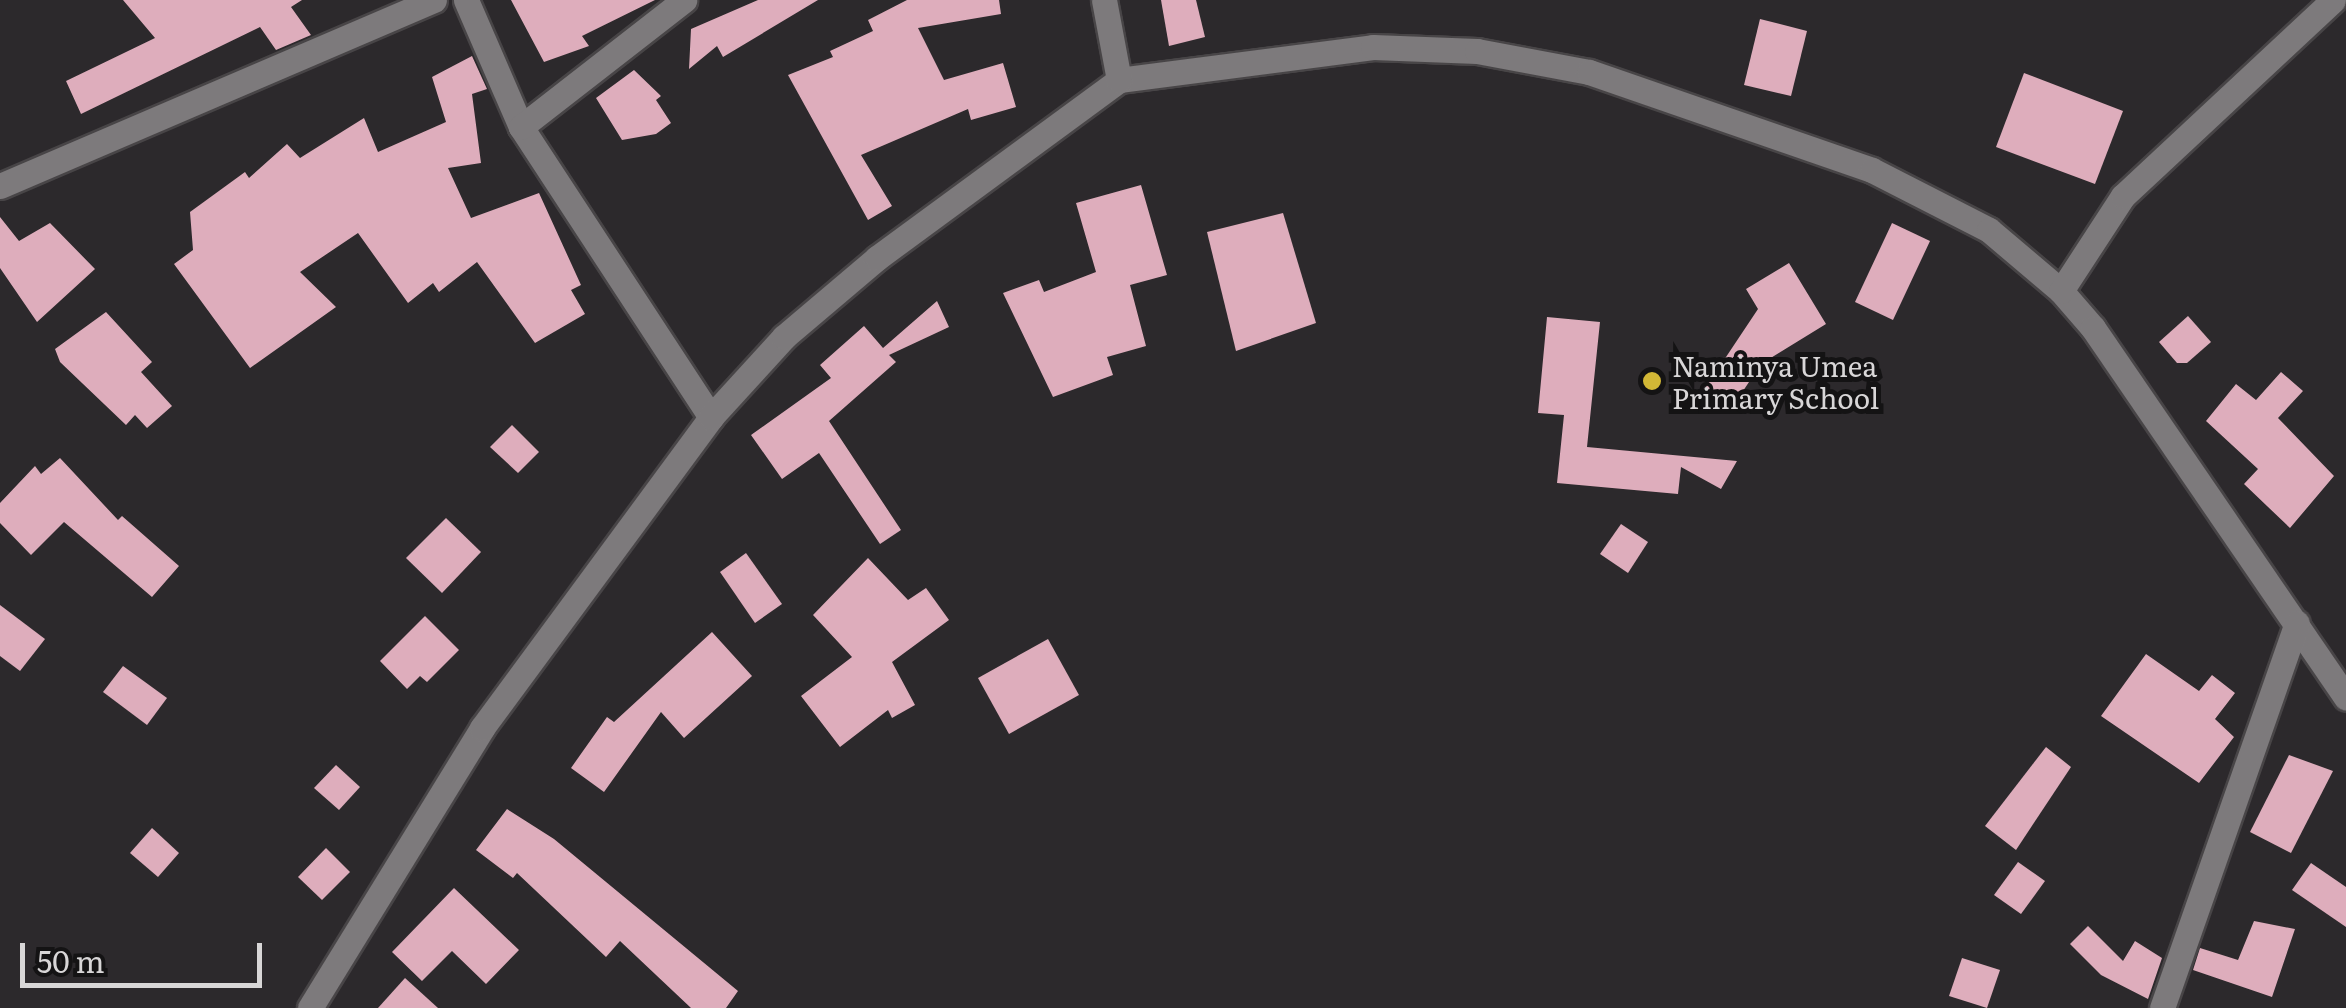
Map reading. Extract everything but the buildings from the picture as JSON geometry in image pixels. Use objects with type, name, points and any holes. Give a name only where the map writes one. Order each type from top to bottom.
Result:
[{"type":"street","points":[[0,186],[434,0]]},
{"type":"street","points":[[466,0],[521,126],[711,418]]},
{"type":"street","points":[[521,126],[684,0]]},
{"type":"street","points":[[1104,0],[1118,80]]},
{"type":"street","points":[[2061,291],[2122,196],[2333,0]]},
{"type":"street","points":[[310,1008],[482,728],[711,418],[784,337],[877,258],[1118,80],[1373,46],[1477,52],[1588,72],[1872,170],[1990,230],[2061,291],[2093,328],[2346,698]]},
{"type":"street","points":[[2162,1008],[2297,623]]},
{"type":"place","name":"Naminya Umea Primary School","points":[[1652,381]]}]
